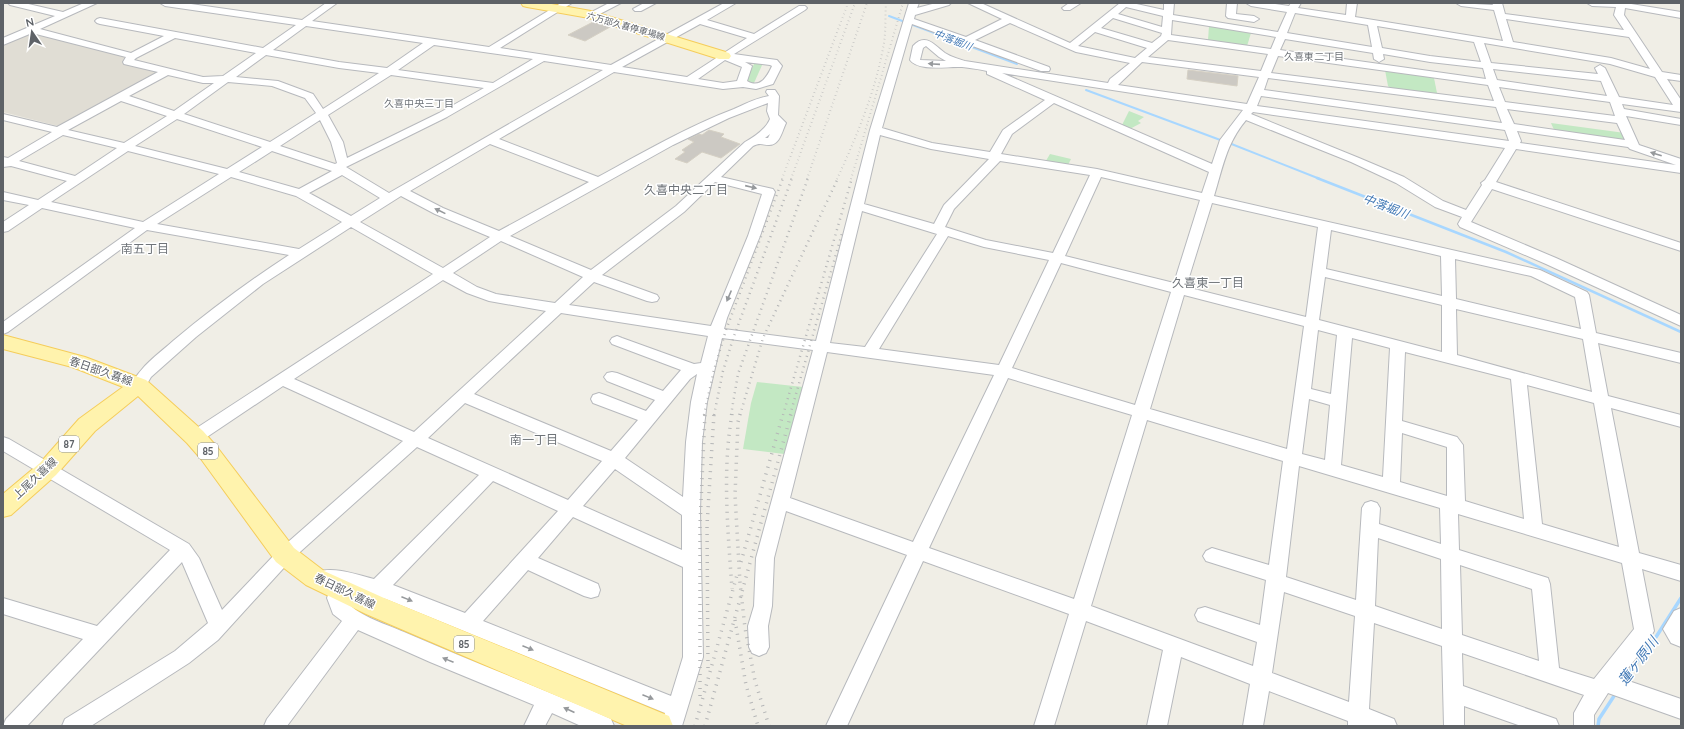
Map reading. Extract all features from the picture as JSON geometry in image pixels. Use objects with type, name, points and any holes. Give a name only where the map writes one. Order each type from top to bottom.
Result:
[{"type":"main road","name":"六万部久喜停車場線","points":[[527,3],[562,6],[724,56]]},
{"type":"main road","name":"春日部久喜線","points":[[4,340],[78,362],[139,385],[195,437],[214,459],[268,535],[285,555],[315,578],[549,690],[669,720]]},
{"type":"main road","name":"上尾久喜線","points":[[3,508],[48,469],[87,425],[139,385]]},
{"type":"street","points":[[13,3],[62,15]]},
{"type":"street","points":[[3,42],[92,3]]},
{"type":"street","points":[[164,3],[490,50],[688,81],[723,86],[748,85],[771,90]]},
{"type":"street","points":[[3,228],[177,114],[305,24],[332,3]]},
{"type":"street","points":[[591,15],[616,3]]},
{"type":"street","points":[[638,9],[651,3]]},
{"type":"street","points":[[139,385],[145,374],[191,334],[258,281],[301,253],[401,191],[612,69],[731,3]]},
{"type":"street","points":[[759,647],[758,626],[764,593],[764,563],[822,346],[876,130],[914,3]]},
{"type":"street","points":[[909,20],[946,3]]},
{"type":"street","points":[[973,3],[1079,50],[1138,60],[1264,75],[1494,83],[1681,108]]},
{"type":"street","points":[[1066,8],[1076,3]]},
{"type":"street","points":[[1072,46],[1125,3],[1168,16],[1430,59],[1604,78]]},
{"type":"street","points":[[1112,86],[1114,81],[1154,47],[1166,34],[1169,3]]},
{"type":"street","points":[[1232,3],[1231,16],[1254,19]]},
{"type":"street","points":[[1252,3],[1294,6],[1350,19],[1596,58],[1659,75],[1681,78]]},
{"type":"street","points":[[1350,19],[1352,3]]},
{"type":"street","points":[[1461,3],[1631,34]]},
{"type":"street","points":[[1592,3],[1620,4],[1681,15]]},
{"type":"street","points":[[1620,4],[1619,15],[1681,108]]},
{"type":"street","points":[[490,50],[562,6]]},
{"type":"street","points":[[1044,726],[1224,141],[1247,112],[1294,6]]},
{"type":"street","points":[[688,81],[724,56],[802,8]]},
{"type":"street","points":[[1499,9],[1508,43]]},
{"type":"street","points":[[1112,15],[1166,34],[1273,52],[1500,104],[1681,122]]},
{"type":"street","points":[[966,41],[1010,19]]},
{"type":"street","points":[[909,20],[1047,70],[1046,76]]},
{"type":"street","points":[[100,21],[264,53],[387,73],[494,86]]},
{"type":"street","points":[[699,21],[755,37]]},
{"type":"street","points":[[1372,22],[1393,128]]},
{"type":"street","points":[[1094,29],[1154,47]]},
{"type":"street","points":[[32,30],[132,56]]},
{"type":"street","points":[[173,35],[132,56],[128,62],[203,80],[227,79],[274,83],[309,96],[322,115],[337,142],[340,167]]},
{"type":"street","points":[[1478,39],[1500,104],[1515,140],[1487,183],[1464,224],[1551,261],[1681,320]]},
{"type":"street","points":[[4,340],[145,226],[322,115],[387,73],[431,42]]},
{"type":"street","points":[[1544,49],[1556,72]]},
{"type":"street","points":[[72,726],[182,657],[219,626],[285,555],[464,396],[592,276],[680,210],[752,142],[759,139],[769,142],[775,139],[780,123],[772,111],[771,90],[776,64],[773,62],[724,56]]},
{"type":"street","points":[[724,56],[744,64],[748,68]]},
{"type":"street","points":[[300,194],[340,167],[416,129],[542,58]]},
{"type":"street","points":[[1596,58],[1634,147],[1681,163]]},
{"type":"street","points":[[748,85],[742,81],[748,68],[754,62],[759,61]]},
{"type":"street","points":[[963,64],[1112,86],[1247,112],[1393,128],[1681,169]]},
{"type":"street","points":[[989,68],[992,73],[1214,170]]},
{"type":"street","points":[[5,163],[121,96],[166,72]]},
{"type":"street","points":[[195,437],[284,380],[442,273],[500,236],[669,143],[718,119],[765,100],[771,90]]},
{"type":"street","points":[[1257,92],[1632,144]]},
{"type":"street","points":[[121,96],[271,147],[340,167],[389,198]]},
{"type":"street","points":[[869,353],[941,231],[948,208],[995,160],[996,157],[994,154],[1007,132],[1052,100]]},
{"type":"street","points":[[1247,112],[1400,180],[1439,204],[1469,215]]},
{"type":"street","points":[[6,120],[60,131],[230,173],[300,194],[480,294],[487,296],[559,307],[718,325],[822,346],[1003,371],[1681,573]]},
{"type":"street","points":[[876,130],[931,146],[1097,173],[1535,273],[1582,295],[1591,336],[1644,631],[1610,687],[1584,713],[1584,726]]},
{"type":"street","points":[[490,140],[599,182]]},
{"type":"street","points":[[5,163],[77,180]]},
{"type":"street","points":[[836,726],[1097,173]]},
{"type":"street","points":[[315,578],[340,579],[378,588],[468,624],[669,720],[693,657],[691,512],[694,442],[699,402],[700,368],[754,236],[769,192],[713,178]]},
{"type":"street","points":[[1487,183],[1681,247]]},
{"type":"street","points":[[401,191],[476,227],[592,276],[652,298]]},
{"type":"street","points":[[3,196],[145,226],[301,253]]},
{"type":"street","points":[[857,206],[984,243],[1057,258],[1311,322],[1518,376],[1681,421]]},
{"type":"street","points":[[1252,726],[1268,637],[1325,225]]},
{"type":"street","points":[[1448,253],[1450,359]]},
{"type":"street","points":[[1318,271],[1681,358]]},
{"type":"street","points":[[1332,469],[1345,331]]},
{"type":"street","points":[[617,341],[700,368]]},
{"type":"street","points":[[1391,487],[1398,345]]},
{"type":"street","points":[[468,624],[686,375],[700,368]]},
{"type":"street","points":[[1518,376],[1534,529]]},
{"type":"street","points":[[612,377],[666,398]]},
{"type":"street","points":[[284,380],[692,563]]},
{"type":"street","points":[[1303,392],[1338,402]]},
{"type":"street","points":[[464,396],[614,459],[691,512]]},
{"type":"street","points":[[599,399],[648,418]]},
{"type":"street","points":[[1394,425],[1451,441],[1455,445],[1450,554],[1454,726]]},
{"type":"street","points":[[3,443],[183,549],[190,558],[219,626]]},
{"type":"street","points":[[378,588],[491,473]]},
{"type":"street","points":[[780,502],[1080,610],[1260,678],[1359,721],[1387,726]]},
{"type":"street","points":[[1359,721],[1371,508]]},
{"type":"street","points":[[1370,528],[1541,584],[1550,674]]},
{"type":"street","points":[[13,726],[183,549]]},
{"type":"street","points":[[1212,556],[1365,611],[1550,674],[1610,687],[1681,709]]},
{"type":"street","points":[[525,560],[591,590]]},
{"type":"street","points":[[339,590],[336,598],[340,608],[355,619],[437,656],[549,690],[604,726]]},
{"type":"street","points":[[3,606],[99,635]]},
{"type":"street","points":[[1205,615],[1268,637]]},
{"type":"street","points":[[1681,617],[1673,629],[1678,637],[1681,638]]},
{"type":"street","points":[[274,726],[355,619]]},
{"type":"street","points":[[1157,726],[1174,646]]},
{"type":"street","points":[[534,726],[549,690]]},
{"type":"street","points":[[1453,692],[1549,726]]},
{"type":"shaded area","points":[[29,32],[127,56],[123,61],[159,73],[58,126],[3,112],[3,44]]},
{"type":"green space","points":[[1209,26],[1251,33],[1247,46],[1209,41]]},
{"type":"green space","points":[[763,63],[754,83],[749,83],[747,78],[754,64]]},
{"type":"green space","points":[[1385,70],[1431,76],[1434,78],[1437,93],[1435,94],[1390,88],[1388,86]]},
{"type":"green space","points":[[1129,111],[1144,117],[1138,121],[1141,123],[1128,130],[1121,127]]},
{"type":"green space","points":[[1551,123],[1625,133],[1628,141],[1555,132]]},
{"type":"green space","points":[[1050,154],[1071,159],[1067,167],[1044,164]]},
{"type":"green space","points":[[757,382],[803,387],[784,454],[743,449],[751,403]]},
{"type":"building","points":[[593,22],[610,27],[585,41],[568,35]]},
{"type":"building","points":[[1188,70],[1238,76],[1237,86],[1187,79]]},
{"type":"building","points":[[709,130],[724,134],[721,137],[740,144],[721,158],[702,152],[687,163],[675,159],[685,152],[682,150],[694,142],[688,139],[699,134],[702,135]]},
{"type":"waterway","name":"中落堀川","points":[[889,16],[1017,64]]},
{"type":"waterway","name":"中落堀川","points":[[1086,90],[1223,141]]},
{"type":"waterway","name":"中落堀川","points":[[1229,143],[1320,179]]},
{"type":"waterway","name":"中落堀川","points":[[1317,178],[1506,252],[1681,332]]},
{"type":"waterway","name":"蓮ヶ原川","points":[[1621,683],[1656,637],[1681,598]]},
{"type":"waterway","name":"蓮ヶ原川","points":[[1598,726],[1599,719],[1616,693]]},
{"type":"railway","points":[[782,179],[848,3]]},
{"type":"railway","points":[[791,179],[855,3]]},
{"type":"railway","points":[[807,179],[867,3]]},
{"type":"railway","points":[[837,179],[859,129],[881,61],[885,33],[886,3]]},
{"type":"railway","points":[[851,179],[903,3]]},
{"type":"railway","points":[[704,415],[714,370],[726,330],[783,178]]},
{"type":"railway","points":[[714,415],[723,371],[733,339],[792,178]]},
{"type":"railway","points":[[731,415],[738,374],[808,178]]},
{"type":"railway","points":[[740,415],[763,338],[838,178]]},
{"type":"railway","points":[[783,415],[852,178]]},
{"type":"railway","points":[[790,415],[843,230]]},
{"type":"railway","points":[[700,696],[700,525],[705,414]]},
{"type":"railway","points":[[708,668],[707,525],[714,414]]},
{"type":"railway","points":[[732,414],[727,458],[727,502],[732,589]]},
{"type":"railway","points":[[740,414],[738,422],[735,495],[741,594]]},
{"type":"railway","points":[[741,562],[783,414]]},
{"type":"railway","points":[[741,594],[791,414]]},
{"type":"railway","points":[[695,726],[737,575]]},
{"type":"railway","points":[[705,726],[741,594]]},
{"type":"railway","points":[[741,594],[745,628],[755,681],[769,726]]},
{"type":"railway","points":[[735,620],[746,685],[758,726]]},
{"type":"district","name":"久喜東二丁目","points":[[1314,56]]},
{"type":"district","name":"久喜中央三丁目","points":[[419,103]]},
{"type":"district","name":"久喜中央二丁目","points":[[686,189]]},
{"type":"district","name":"南五丁目","points":[[145,248]]},
{"type":"district","name":"久喜東一丁目","points":[[1208,282]]},
{"type":"district","name":"南一丁目","points":[[534,439]]}]
